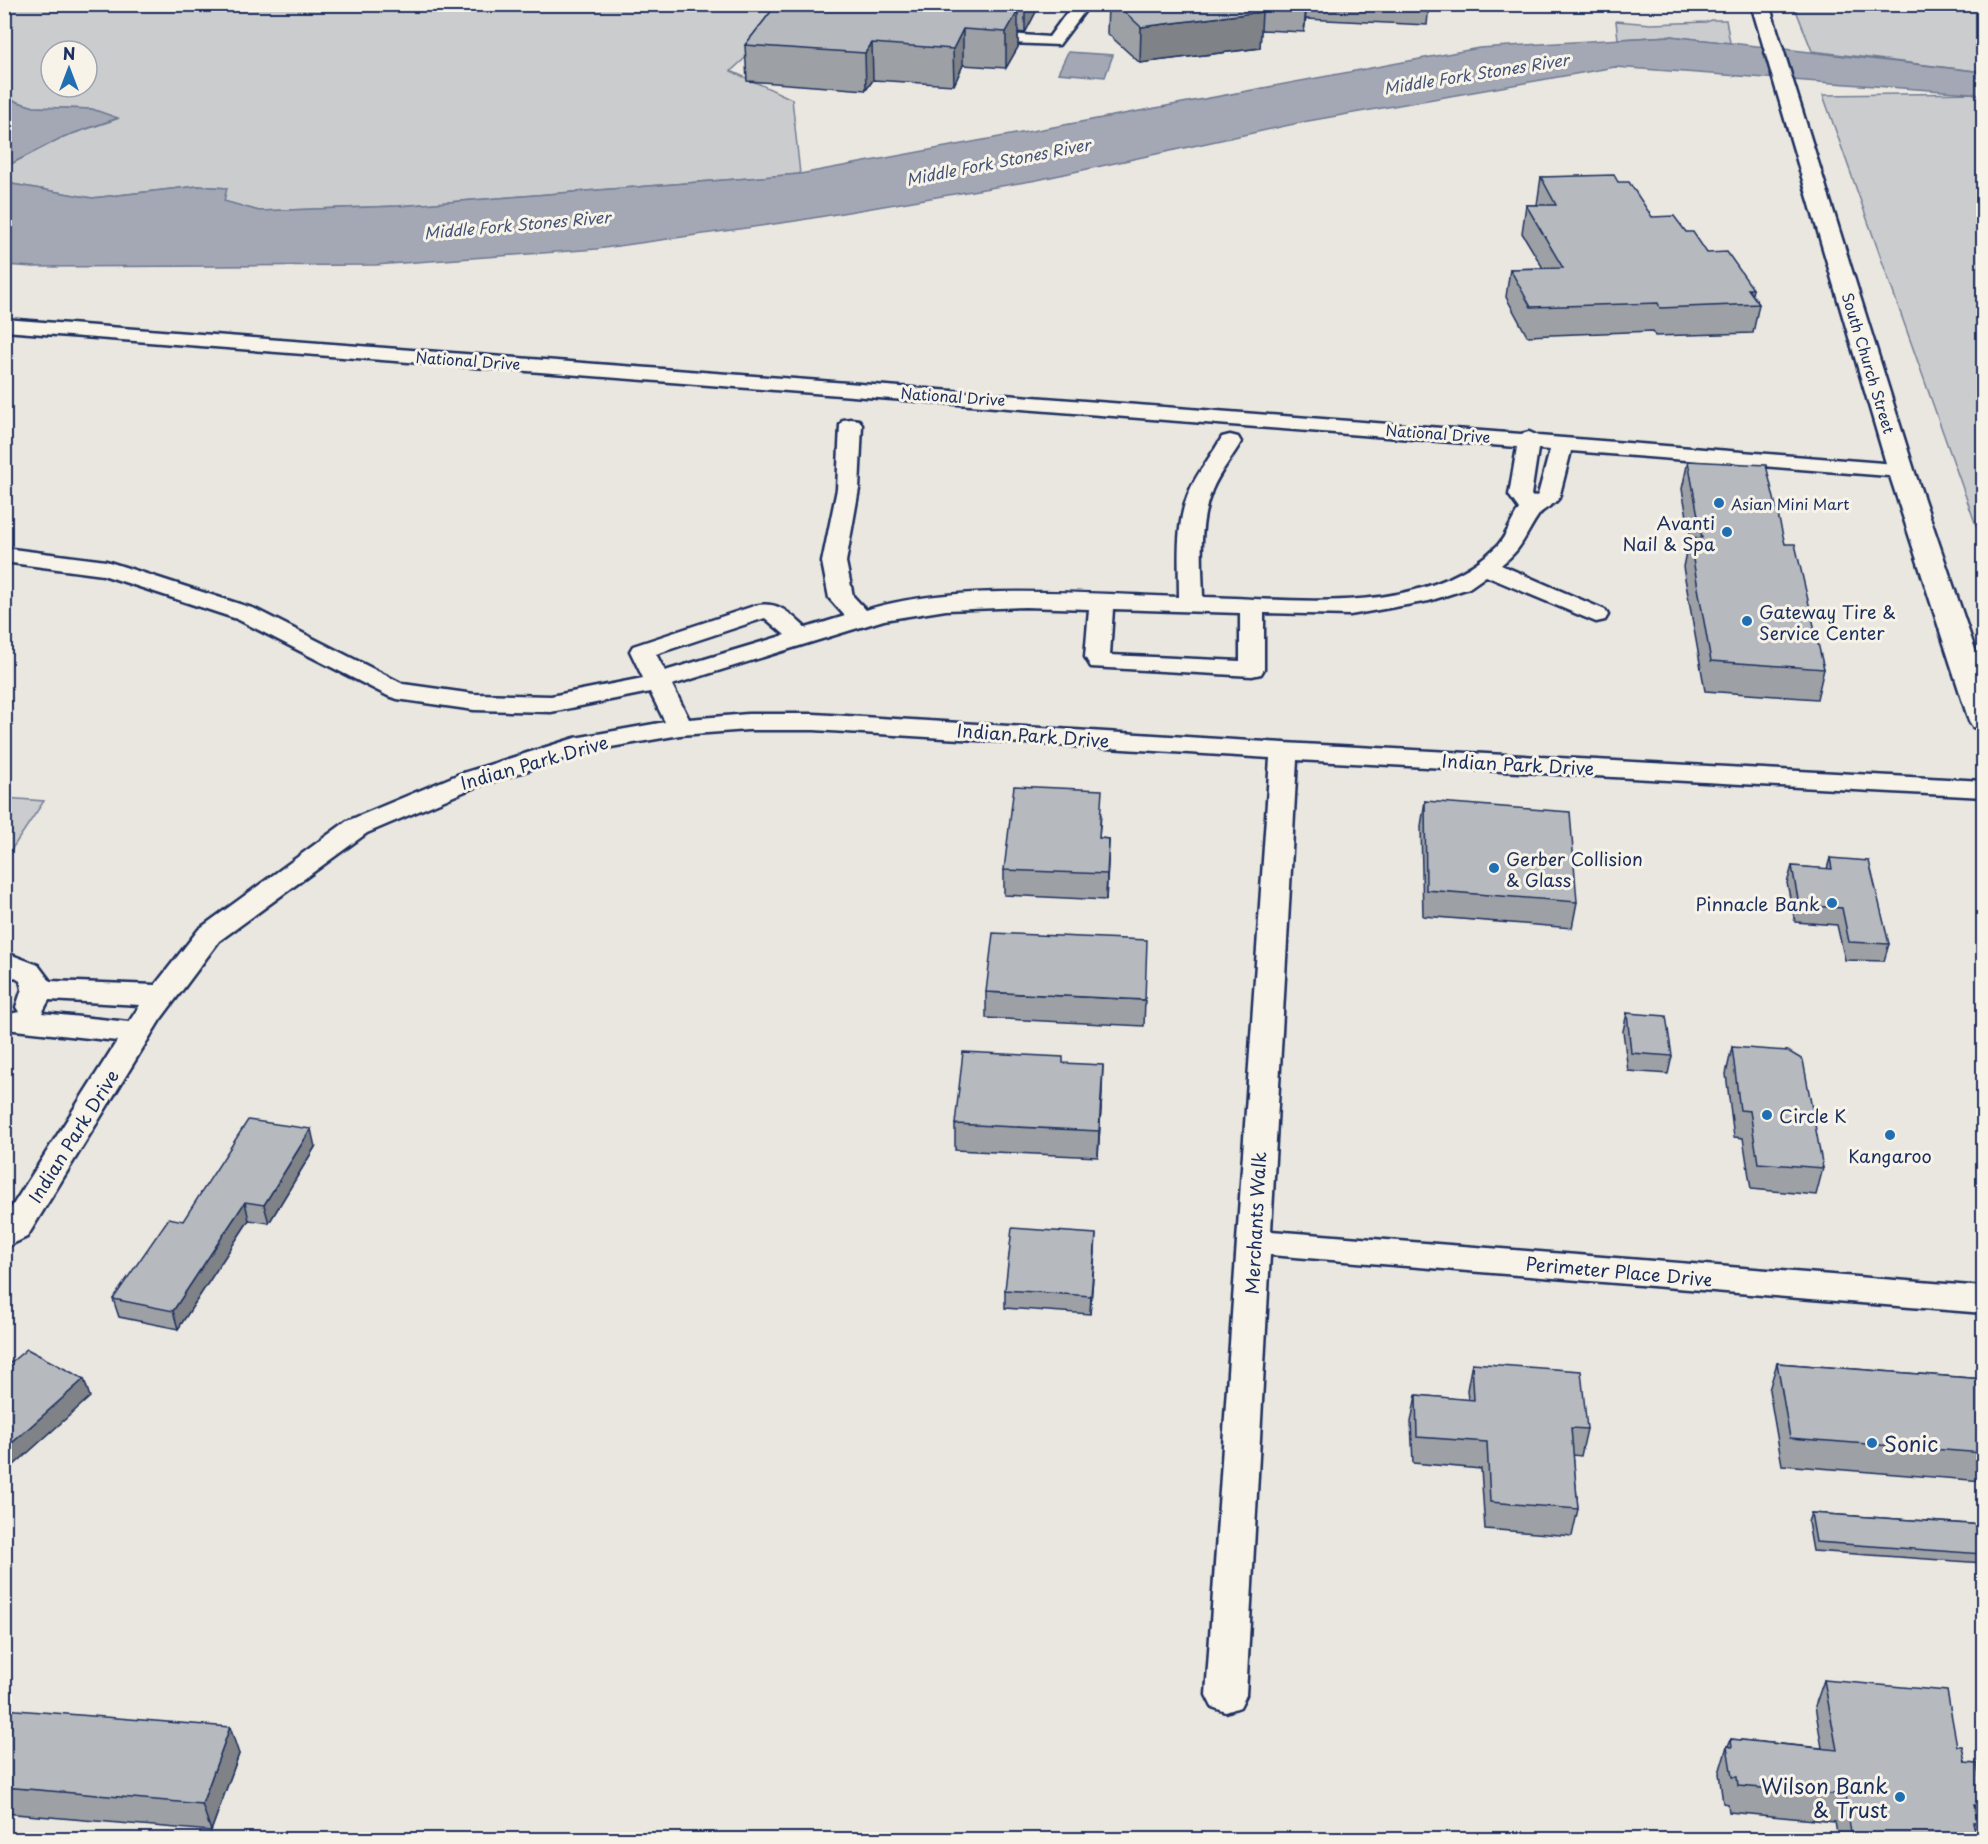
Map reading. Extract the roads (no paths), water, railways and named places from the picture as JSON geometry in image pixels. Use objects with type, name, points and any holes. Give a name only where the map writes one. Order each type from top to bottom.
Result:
[{"type":"highway","name":"South Church Street","points":[[1760,4],[1901,470],[1983,721]]},
{"type":"street","points":[[958,35],[1053,42],[1082,4]]},
{"type":"street","name":"National Drive","points":[[4,325],[1529,439],[1562,444],[1901,470]]},
{"type":"street","points":[[851,424],[848,489],[834,562],[841,598],[861,619]]},
{"type":"street","points":[[1529,439],[1520,495],[1530,509]]},
{"type":"street","points":[[1191,604],[1191,534],[1195,510],[1201,490],[1230,442]]},
{"type":"street","points":[[4,555],[106,568],[246,614],[397,691],[474,702],[551,704],[629,690],[881,613],[946,603],[1025,600],[1350,608],[1409,598],[1461,582],[1508,548],[1530,509],[1548,498],[1562,444]]},
{"type":"street","points":[[1484,566],[1596,615]]},
{"type":"street","points":[[1102,602],[1097,657],[1100,662],[1252,669],[1252,606]]},
{"type":"street","points":[[680,727],[642,651],[763,611],[772,611],[802,637]]},
{"type":"street","name":"Indian Park Drive","points":[[4,1236],[15,1229],[137,1033],[209,935],[357,826],[466,781],[584,744],[680,727],[748,722],[814,722],[1284,751],[1983,789]]},
{"type":"street","name":"Merchants Walk","points":[[1226,1695],[1284,751]]},
{"type":"street","points":[[4,961],[20,965],[34,976],[38,990],[32,1006],[10,1025]]},
{"type":"street","points":[[38,990],[114,995],[164,995]]},
{"type":"street","points":[[10,1025],[55,1023],[137,1033]]},
{"type":"street","name":"Perimeter Place Drive","points":[[1254,1242],[1983,1300]]},
{"type":"water","name":"Middle Fork Stones River","points":[[1670,36],[1983,72],[1983,96],[1971,93],[1615,67],[1308,121],[1037,180],[795,221],[597,249],[375,265],[33,267],[5,265],[4,179],[12,184],[92,198],[198,186],[227,188],[224,201],[259,211],[398,206],[800,174],[1479,48]]},
{"type":"water","points":[[1068,52],[1113,55],[1105,77],[1058,73]]},
{"type":"water","points":[[5,98],[34,107],[92,109],[118,118],[63,137],[5,167]]},
{"type":"place","name":"Asian Mini Mart","points":[[1719,503]]},
{"type":"place","name":"Avanti Nail & Spa","points":[[1727,532]]},
{"type":"place","name":"Gateway Tire & Service Center","points":[[1747,621]]},
{"type":"place","name":"Gerber Collision & Glass","points":[[1494,868]]},
{"type":"place","name":"Pinnacle Bank","points":[[1832,903]]},
{"type":"place","name":"Circle K","points":[[1767,1115]]},
{"type":"place","name":"Kangaroo","points":[[1890,1135]]},
{"type":"place","name":"Sonic","points":[[1872,1443]]},
{"type":"place","name":"Wilson Bank & Trust","points":[[1900,1797]]}]
